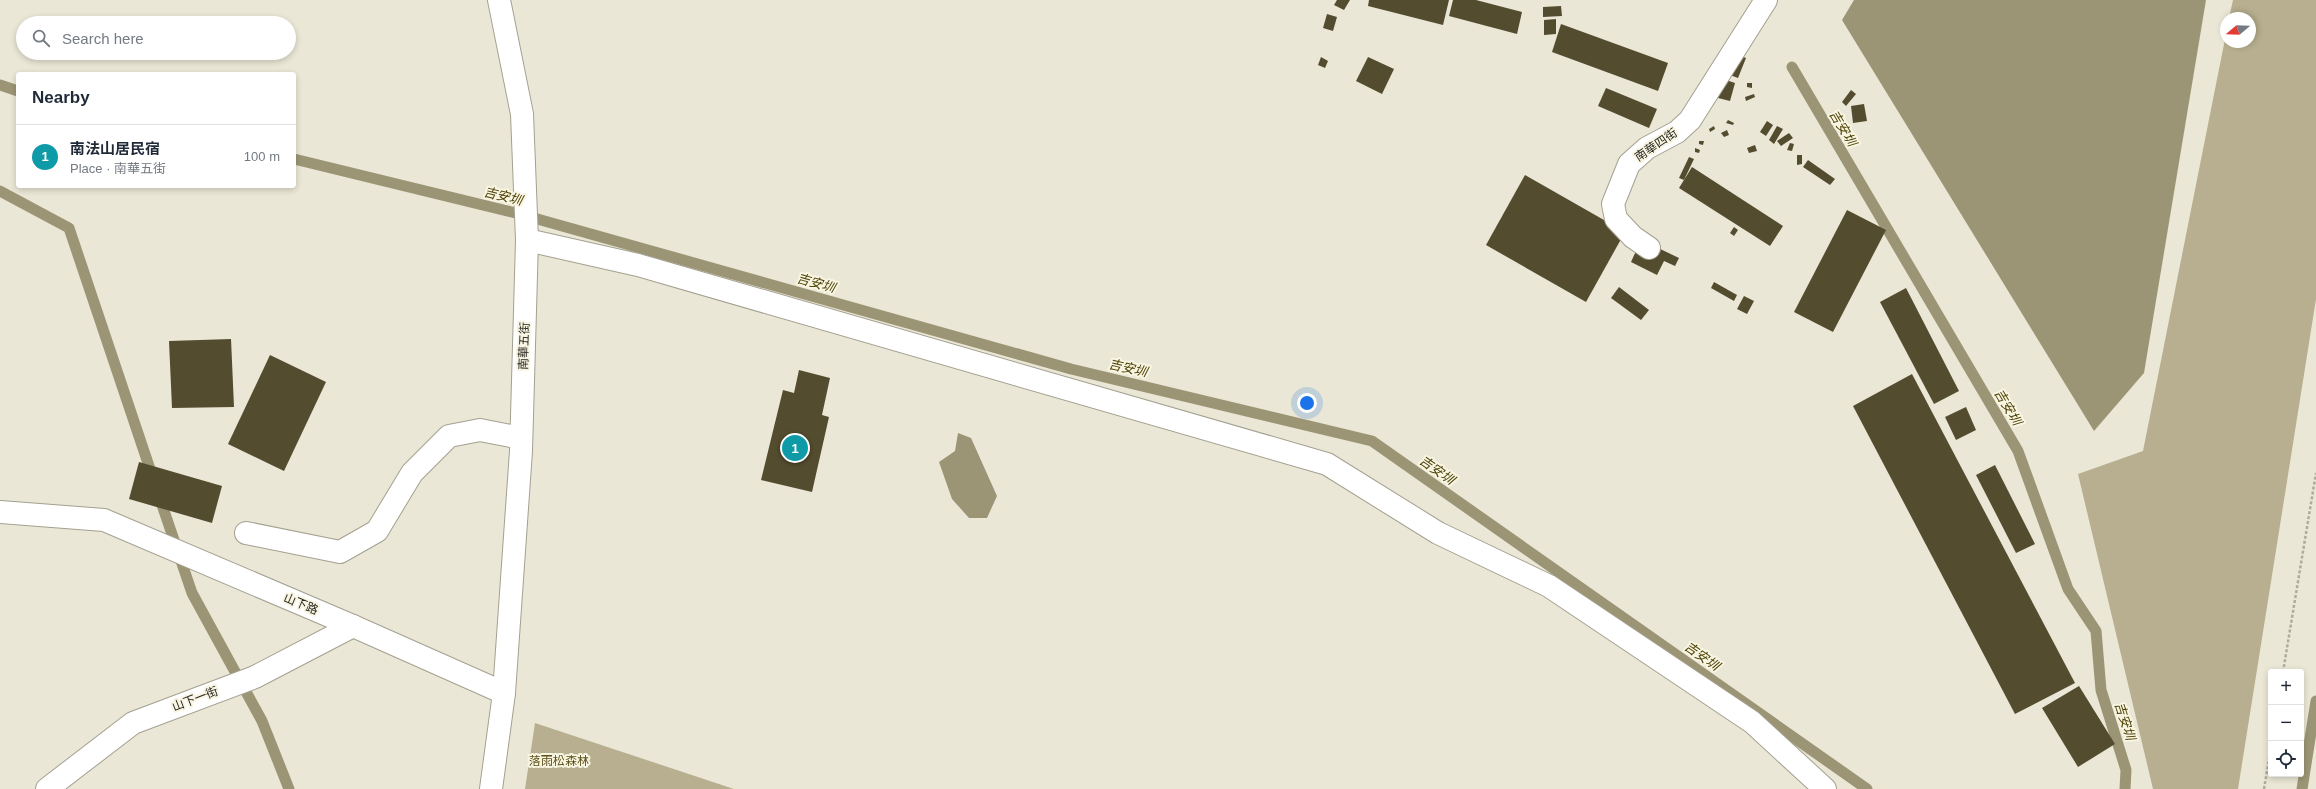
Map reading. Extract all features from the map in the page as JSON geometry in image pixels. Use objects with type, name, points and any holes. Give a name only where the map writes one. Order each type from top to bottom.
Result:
[{"type":"street","name":"南華五街","points":[[499,0],[522,114],[527,240],[521,438],[504,693]]},
{"type":"street","name":"南華四街","points":[[1649,248],[1633,237],[1616,219],[1613,204],[1629,164],[1648,148],[1676,132],[1690,120],[1766,0]]},
{"type":"street","points":[[527,240],[638,265],[1327,464],[1438,533],[1549,586],[1752,722],[1825,789]]},
{"type":"street","points":[[246,533],[340,552],[378,531],[412,473],[448,436],[480,430],[521,438]]},
{"type":"street","name":"山下路","points":[[0,512],[104,520],[353,626],[504,693]]},
{"type":"street","name":"山下一街","points":[[48,789],[133,723],[222,688],[255,677],[353,626]]},
{"type":"street","points":[[491,789],[504,693]]},
{"type":"path","points":[[2283,669],[2316,473]]},
{"type":"path","points":[[2264,789],[2268,765]]},
{"type":"green space","points":[[2233,0],[2316,0],[2316,299],[2238,789],[2153,789],[2078,474],[2143,451],[2223,48],[2256,48],[2256,12],[2230,12]]},
{"type":"green space","name":"落雨松森林","points":[[535,723],[734,789],[525,789]]},
{"type":"shaded area","points":[[1854,0],[2206,0],[2144,373],[2094,431],[1842,20]]},
{"type":"shaded area","points":[[958,433],[971,438],[997,496],[987,518],[969,518],[952,499],[939,462],[955,451]]},
{"type":"building","points":[[1337,0],[1350,0],[1344,10],[1334,5]]},
{"type":"building","points":[[1369,0],[1449,0],[1443,25],[1368,6]]},
{"type":"building","points":[[1453,0],[1476,0],[1522,12],[1517,34],[1449,16]]},
{"type":"building","points":[[1561,6],[1562,16],[1543,17],[1543,7]]},
{"type":"building","points":[[1327,14],[1337,17],[1333,31],[1323,28]]},
{"type":"building","points":[[1556,19],[1556,34],[1544,35],[1544,20]]},
{"type":"building","points":[[1561,24],[1668,63],[1658,91],[1552,52]]},
{"type":"building","points":[[1733,53],[1746,58],[1738,78],[1730,75]]},
{"type":"building","points":[[1321,57],[1328,61],[1325,68],[1318,65]]},
{"type":"building","points":[[1368,57],[1394,69],[1382,94],[1356,81]]},
{"type":"building","points":[[1723,79],[1735,83],[1730,101],[1718,98]]},
{"type":"building","points":[[1747,83],[1752,83],[1752,88],[1747,87]]},
{"type":"building","points":[[1606,88],[1657,109],[1649,128],[1598,106]]},
{"type":"building","points":[[1851,90],[1856,94],[1846,106],[1842,102]]},
{"type":"building","points":[[1754,94],[1755,97],[1746,101],[1745,97]]},
{"type":"building","points":[[1864,104],[1867,121],[1853,123],[1851,106]]},
{"type":"building","points":[[1728,120],[1734,123],[1733,125],[1726,123]]},
{"type":"building","points":[[1767,121],[1773,125],[1766,136],[1760,132]]},
{"type":"building","points":[[1714,126],[1715,129],[1710,132],[1709,129]]},
{"type":"building","points":[[1777,126],[1783,129],[1774,144],[1769,140]]},
{"type":"building","points":[[1727,130],[1729,135],[1724,137],[1721,133]]},
{"type":"building","points":[[1789,133],[1793,138],[1781,146],[1777,141]]},
{"type":"building","points":[[1699,141],[1704,141],[1703,145],[1699,144]]},
{"type":"building","points":[[1790,143],[1794,144],[1792,151],[1787,150]]},
{"type":"building","points":[[1755,145],[1757,151],[1749,153],[1747,148]]},
{"type":"building","points":[[1695,148],[1700,150],[1699,153],[1695,152]]},
{"type":"building","points":[[1797,155],[1802,155],[1802,164],[1797,165]]},
{"type":"building","points":[[1689,157],[1694,159],[1684,180],[1679,178]]},
{"type":"building","points":[[1808,160],[1835,179],[1830,185],[1803,167]]},
{"type":"building","points":[[1692,167],[1783,226],[1770,246],[1679,188]]},
{"type":"building","points":[[1525,175],[1625,232],[1586,302],[1486,245]]},
{"type":"building","points":[[1847,210],[1886,230],[1833,332],[1794,312]]},
{"type":"building","points":[[1734,227],[1738,230],[1734,236],[1730,233]]},
{"type":"building","points":[[1656,247],[1679,258],[1675,266],[1664,261],[1657,275],[1631,262],[1636,251]]},
{"type":"building","points":[[1714,282],[1737,295],[1734,301],[1711,288]]},
{"type":"building","points":[[1619,287],[1649,310],[1641,320],[1611,298]]},
{"type":"building","points":[[1906,288],[1959,391],[1934,404],[1880,302]]},
{"type":"building","points":[[1744,296],[1754,301],[1747,314],[1737,309]]},
{"type":"building","points":[[231,339],[234,407],[172,408],[169,341]]},
{"type":"building","points":[[270,355],[326,382],[284,471],[228,444]]},
{"type":"building","points":[[799,370],[830,378],[822,415],[829,417],[812,492],[761,480],[783,390],[794,393]]},
{"type":"building","points":[[1912,374],[2075,683],[2015,714],[1853,406]]},
{"type":"building","points":[[1966,407],[1976,430],[1956,440],[1945,417]]},
{"type":"building","points":[[139,462],[222,486],[212,523],[129,499]]},
{"type":"building","points":[[1995,465],[2035,544],[2016,553],[1976,475]]},
{"type":"building","points":[[2079,686],[2115,744],[2078,767],[2042,708]]},
{"type":"waterway","name":"吉安圳","points":[[1792,67],[2018,451],[2068,589],[2096,631],[2101,690],[2126,770],[2125,789]]},
{"type":"waterway","name":"吉安圳","points":[[0,85],[16,90]]},
{"type":"waterway","name":"吉安圳","points":[[296,159],[516,213],[1071,369],[1372,441],[1867,789]]},
{"type":"waterway","points":[[0,191],[69,228],[153,478]]},
{"type":"waterway","points":[[159,496],[192,593],[262,721],[289,789]]},
{"type":"waterway","points":[[2302,789],[2316,701]]},
{"type":"place","name":"南法山居民宿","points":[[795,448]]}]
